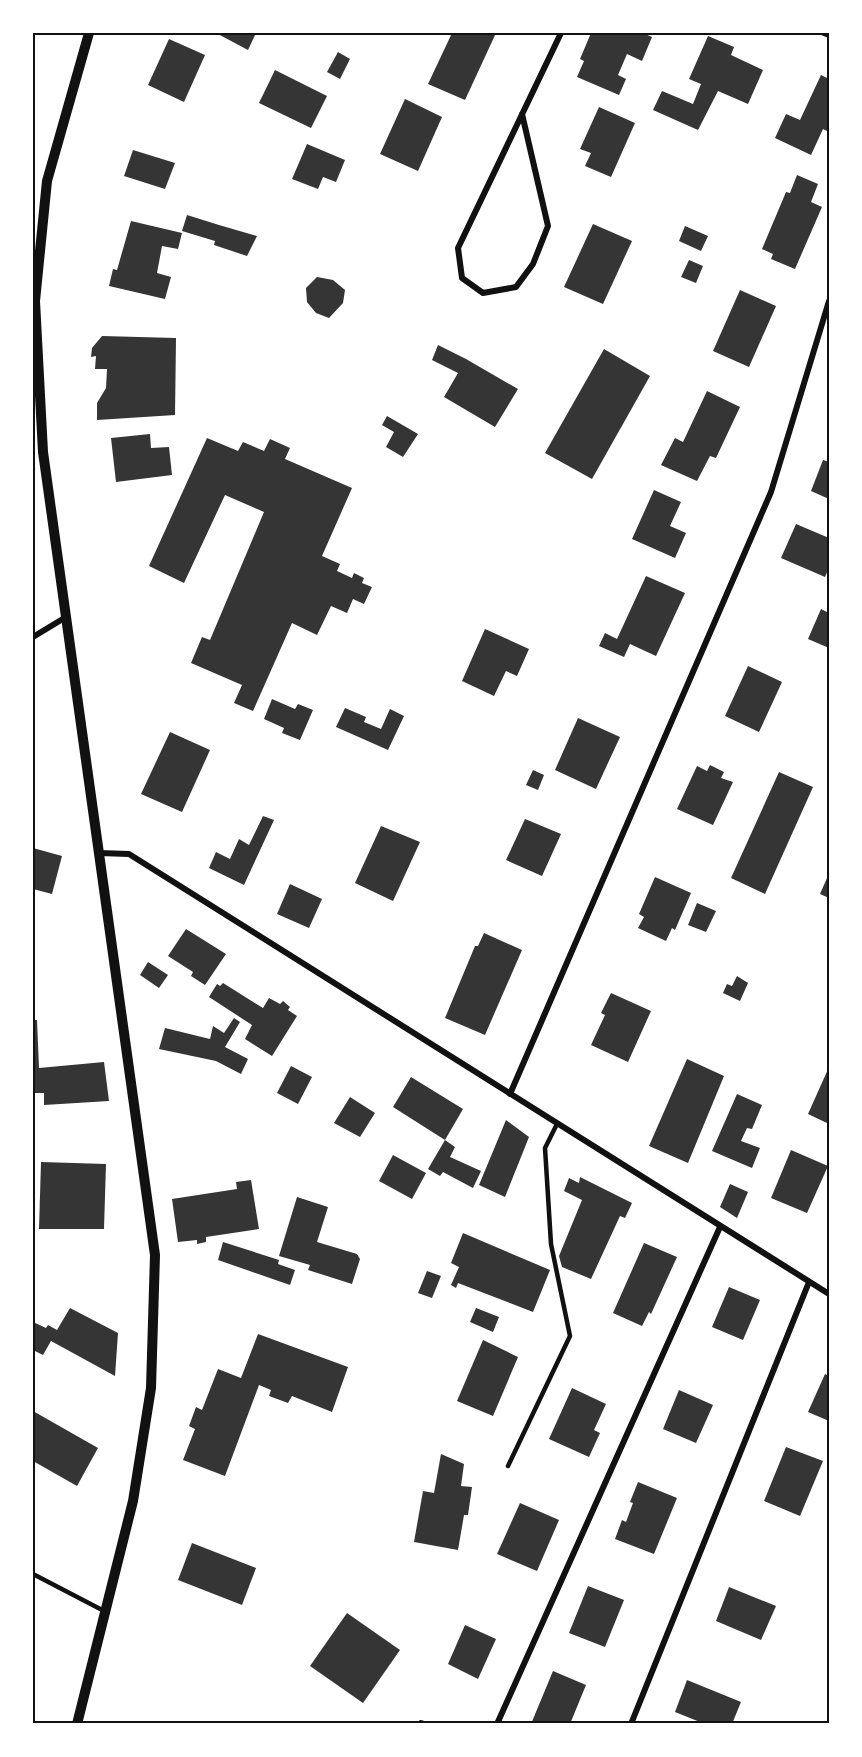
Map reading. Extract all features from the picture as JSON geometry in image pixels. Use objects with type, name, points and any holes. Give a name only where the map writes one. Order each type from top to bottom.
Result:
[{"type":"street","points":[[77,1724],[133,1501],[151,1388],[155,1255],[43,452],[35,301],[47,181],[89,33]]},
{"type":"street","points":[[522,114],[548,226],[533,264],[516,287],[483,294],[462,278],[458,248],[522,114],[561,33]]},
{"type":"street","points":[[824,33],[829,35]]},
{"type":"street","points":[[510,1094],[771,492],[829,300]]},
{"type":"street","points":[[33,637],[66,617]]},
{"type":"street","points":[[98,854],[129,854],[829,1294]]},
{"type":"street","points":[[497,1724],[720,1227]]},
{"type":"street","points":[[631,1724],[809,1282]]},
{"type":"lane","points":[[508,1466],[570,1336],[551,1245],[545,1148],[557,1124]]},
{"type":"lane","points":[[33,1574],[105,1612]]},
{"type":"building","points":[[216,33],[256,33],[248,50]]},
{"type":"building","points":[[452,33],[496,33],[465,100],[428,84]]},
{"type":"building","points":[[591,33],[643,33],[652,37],[642,61],[627,54],[618,75],[626,79],[619,95],[577,77],[584,61],[580,59]]},
{"type":"building","points":[[708,36],[734,47],[731,55],[763,70],[748,104],[718,91],[698,130],[653,110],[662,91],[693,104],[701,84],[689,79]]},
{"type":"building","points":[[169,39],[205,55],[184,102],[148,85]]},
{"type":"building","points":[[338,52],[350,59],[340,79],[327,72]]},
{"type":"building","points":[[275,70],[327,96],[311,128],[259,103]]},
{"type":"building","points":[[821,75],[829,79],[829,132],[823,129],[811,155],[775,138],[786,114],[800,120]]},
{"type":"building","points":[[405,99],[442,117],[418,171],[380,154]]},
{"type":"building","points":[[599,107],[635,123],[611,177],[585,166],[591,153],[580,149]]},
{"type":"building","points":[[307,144],[345,160],[336,182],[323,177],[318,189],[292,179]]},
{"type":"building","points":[[133,150],[175,163],[165,189],[124,176]]},
{"type":"building","points":[[797,175],[818,184],[811,202],[822,207],[795,269],[771,259],[773,254],[762,249],[786,192],[790,193]]},
{"type":"building","points":[[187,215],[257,236],[247,256],[214,245],[215,241],[182,231]]},
{"type":"building","points":[[131,221],[182,233],[178,249],[162,246],[157,273],[171,277],[165,299],[109,286],[113,269],[117,270]]},
{"type":"building","points":[[593,224],[632,241],[603,304],[564,287]]},
{"type":"building","points":[[685,226],[708,236],[701,251],[679,241]]},
{"type":"building","points":[[689,260],[703,266],[696,283],[681,277]]},
{"type":"building","points":[[317,277],[333,280],[345,290],[343,303],[329,318],[316,313],[307,302],[306,288]]},
{"type":"building","points":[[740,290],[776,306],[749,367],[713,351]]},
{"type":"building","points":[[102,336],[176,338],[175,415],[97,420],[97,403],[106,388],[107,369],[95,369],[96,356],[91,357],[92,348]]},
{"type":"building","points":[[438,345],[518,389],[495,427],[444,397],[458,373],[432,360]]},
{"type":"building","points":[[604,349],[650,376],[592,479],[545,453]]},
{"type":"building","points":[[707,391],[740,407],[716,458],[710,456],[697,481],[661,465],[675,438],[683,442]]},
{"type":"building","points":[[387,416],[418,434],[403,457],[386,447],[394,432],[382,425]]},
{"type":"building","points":[[150,434],[151,448],[169,447],[172,475],[116,482],[111,438]]},
{"type":"building","points":[[207,438],[238,451],[243,442],[264,451],[270,439],[290,448],[285,459],[352,488],[322,556],[340,564],[337,571],[352,578],[354,573],[364,578],[362,583],[372,587],[364,604],[353,599],[347,613],[331,606],[317,635],[292,623],[253,711],[234,703],[242,685],[191,663],[202,637],[210,640],[264,512],[225,495],[184,583],[149,566]]},
{"type":"building","points":[[823,460],[829,462],[829,499],[811,491]]},
{"type":"building","points":[[654,490],[681,502],[670,526],[686,533],[675,558],[632,539]]},
{"type":"building","points":[[796,524],[829,538],[829,568],[825,577],[781,558]]},
{"type":"building","points":[[646,576],[685,593],[656,656],[630,644],[624,657],[599,646],[605,633],[617,639]]},
{"type":"building","points":[[821,609],[829,613],[829,648],[808,639]]},
{"type":"building","points":[[485,629],[529,649],[517,676],[506,671],[494,696],[462,681]]},
{"type":"building","points":[[748,666],[782,682],[759,732],[725,716]]},
{"type":"building","points":[[272,699],[295,709],[298,704],[313,710],[300,740],[282,733],[284,728],[264,719]]},
{"type":"building","points":[[345,708],[366,717],[364,722],[381,729],[390,709],[404,716],[388,750],[336,727]]},
{"type":"building","points":[[578,718],[620,737],[596,789],[555,770]]},
{"type":"building","points":[[170,732],[210,750],[182,812],[141,794]]},
{"type":"building","points":[[710,765],[724,772],[721,778],[733,782],[713,825],[677,809],[697,766],[707,771]]},
{"type":"building","points":[[533,770],[544,775],[538,790],[526,785]]},
{"type":"building","points":[[779,772],[813,787],[765,894],[731,878]]},
{"type":"building","points":[[263,816],[274,820],[244,885],[209,868],[216,852],[230,859],[239,839],[249,845]]},
{"type":"building","points":[[525,819],[561,834],[542,876],[506,860]]},
{"type":"building","points":[[381,826],[420,842],[393,901],[355,883]]},
{"type":"building","points":[[33,848],[62,856],[52,894],[33,889]]},
{"type":"building","points":[[655,877],[691,893],[675,930],[672,928],[666,941],[638,928],[644,917],[639,914]]},
{"type":"building","points":[[827,878],[829,879],[829,898],[820,894]]},
{"type":"building","points":[[290,884],[322,899],[309,928],[277,914]]},
{"type":"building","points":[[697,903],[716,911],[706,932],[688,925]]},
{"type":"building","points":[[186,929],[226,954],[205,985],[191,976],[193,972],[168,956]]},
{"type":"building","points":[[484,933],[522,950],[485,1035],[445,1018],[475,946],[478,946]]},
{"type":"building","points":[[148,962],[168,975],[159,988],[140,975]]},
{"type":"building","points":[[737,976],[748,983],[740,1001],[723,993],[727,984],[732,986]]},
{"type":"building","points":[[223,983],[263,1008],[269,998],[280,1004],[283,1001],[290,1007],[288,1010],[297,1016],[272,1056],[245,1039],[252,1025],[209,997],[217,984],[220,986]]},
{"type":"building","points":[[611,993],[651,1011],[628,1062],[591,1045],[605,1015],[601,1013]]},
{"type":"building","points":[[234,1018],[240,1022],[225,1047],[248,1059],[241,1074],[216,1061],[159,1049],[165,1028],[210,1039],[213,1026],[224,1033]]},
{"type":"building","points":[[33,1020],[37,1020],[39,1068],[104,1062],[109,1101],[44,1105],[44,1093],[33,1093]]},
{"type":"building","points":[[687,1059],[724,1076],[688,1163],[649,1146]]},
{"type":"building","points":[[291,1066],[312,1077],[298,1104],[277,1093]]},
{"type":"building","points":[[829,1067],[829,1124],[808,1114]]},
{"type":"building","points":[[411,1077],[463,1109],[445,1140],[393,1107]]},
{"type":"building","points":[[737,1094],[762,1105],[752,1129],[747,1128],[741,1141],[760,1148],[752,1168],[712,1151]]},
{"type":"building","points":[[350,1097],[375,1113],[360,1137],[334,1123]]},
{"type":"building","points":[[506,1120],[529,1137],[505,1197],[479,1185]]},
{"type":"building","points":[[445,1140],[455,1147],[450,1157],[481,1171],[473,1188],[443,1172],[440,1176],[428,1169]]},
{"type":"building","points":[[791,1150],[828,1166],[807,1213],[771,1198]]},
{"type":"building","points":[[393,1155],[426,1173],[412,1199],[379,1181]]},
{"type":"building","points":[[41,1162],[106,1164],[104,1229],[39,1229]]},
{"type":"building","points":[[580,1177],[632,1203],[625,1218],[620,1216],[591,1279],[562,1267],[559,1256],[582,1200],[564,1191],[569,1178],[579,1183]]},
{"type":"building","points":[[251,1180],[259,1229],[206,1237],[206,1242],[197,1244],[197,1240],[178,1242],[172,1199],[237,1189],[236,1182]]},
{"type":"building","points":[[730,1184],[748,1192],[737,1218],[720,1207]]},
{"type":"building","points":[[297,1197],[328,1207],[317,1242],[357,1254],[360,1259],[352,1284],[308,1270],[310,1265],[279,1256]]},
{"type":"building","points":[[463,1233],[550,1270],[533,1312],[458,1283],[456,1288],[451,1285],[459,1267],[451,1263]]},
{"type":"building","points":[[223,1242],[279,1260],[278,1264],[295,1270],[290,1285],[218,1260]]},
{"type":"building","points":[[644,1243],[677,1257],[651,1314],[649,1312],[642,1326],[613,1313]]},
{"type":"building","points":[[427,1271],[441,1276],[432,1298],[418,1293]]},
{"type":"building","points":[[729,1287],[760,1300],[743,1340],[712,1327]]},
{"type":"building","points":[[70,1308],[118,1333],[115,1376],[51,1341],[43,1355],[33,1350],[33,1322],[46,1328],[48,1325],[57,1330]]},
{"type":"building","points":[[476,1308],[499,1317],[493,1332],[470,1322]]},
{"type":"building","points":[[258,1334],[348,1367],[332,1412],[292,1396],[288,1403],[269,1396],[271,1390],[259,1385],[225,1476],[183,1460],[195,1429],[189,1426],[196,1407],[202,1410],[218,1369],[241,1378]]},
{"type":"building","points":[[483,1340],[518,1357],[493,1416],[457,1401]]},
{"type":"building","points":[[825,1374],[829,1376],[829,1421],[808,1412]]},
{"type":"building","points":[[572,1388],[606,1404],[594,1430],[600,1433],[589,1457],[549,1439]]},
{"type":"building","points":[[679,1390],[713,1405],[696,1443],[663,1429]]},
{"type":"building","points":[[33,1411],[98,1448],[77,1486],[33,1461]]},
{"type":"building","points":[[786,1447],[823,1461],[800,1516],[764,1501]]},
{"type":"building","points":[[441,1454],[464,1464],[461,1486],[472,1487],[468,1515],[464,1515],[458,1550],[414,1542],[423,1491],[434,1493]]},
{"type":"building","points":[[638,1482],[677,1498],[654,1554],[615,1539],[622,1520],[626,1522],[633,1503],[630,1502]]},
{"type":"building","points":[[520,1503],[559,1520],[537,1571],[497,1554]]},
{"type":"building","points":[[192,1543],[256,1568],[242,1605],[178,1580]]},
{"type":"building","points":[[588,1586],[624,1600],[605,1647],[569,1633]]},
{"type":"building","points":[[729,1587],[776,1606],[761,1640],[716,1621]]},
{"type":"building","points":[[347,1613],[400,1650],[363,1703],[310,1666]]},
{"type":"building","points":[[465,1625],[496,1639],[478,1679],[448,1664]]},
{"type":"building","points":[[553,1671],[586,1685],[570,1724],[531,1724]]},
{"type":"building","points":[[687,1680],[741,1702],[732,1724],[705,1724],[675,1712]]}]
